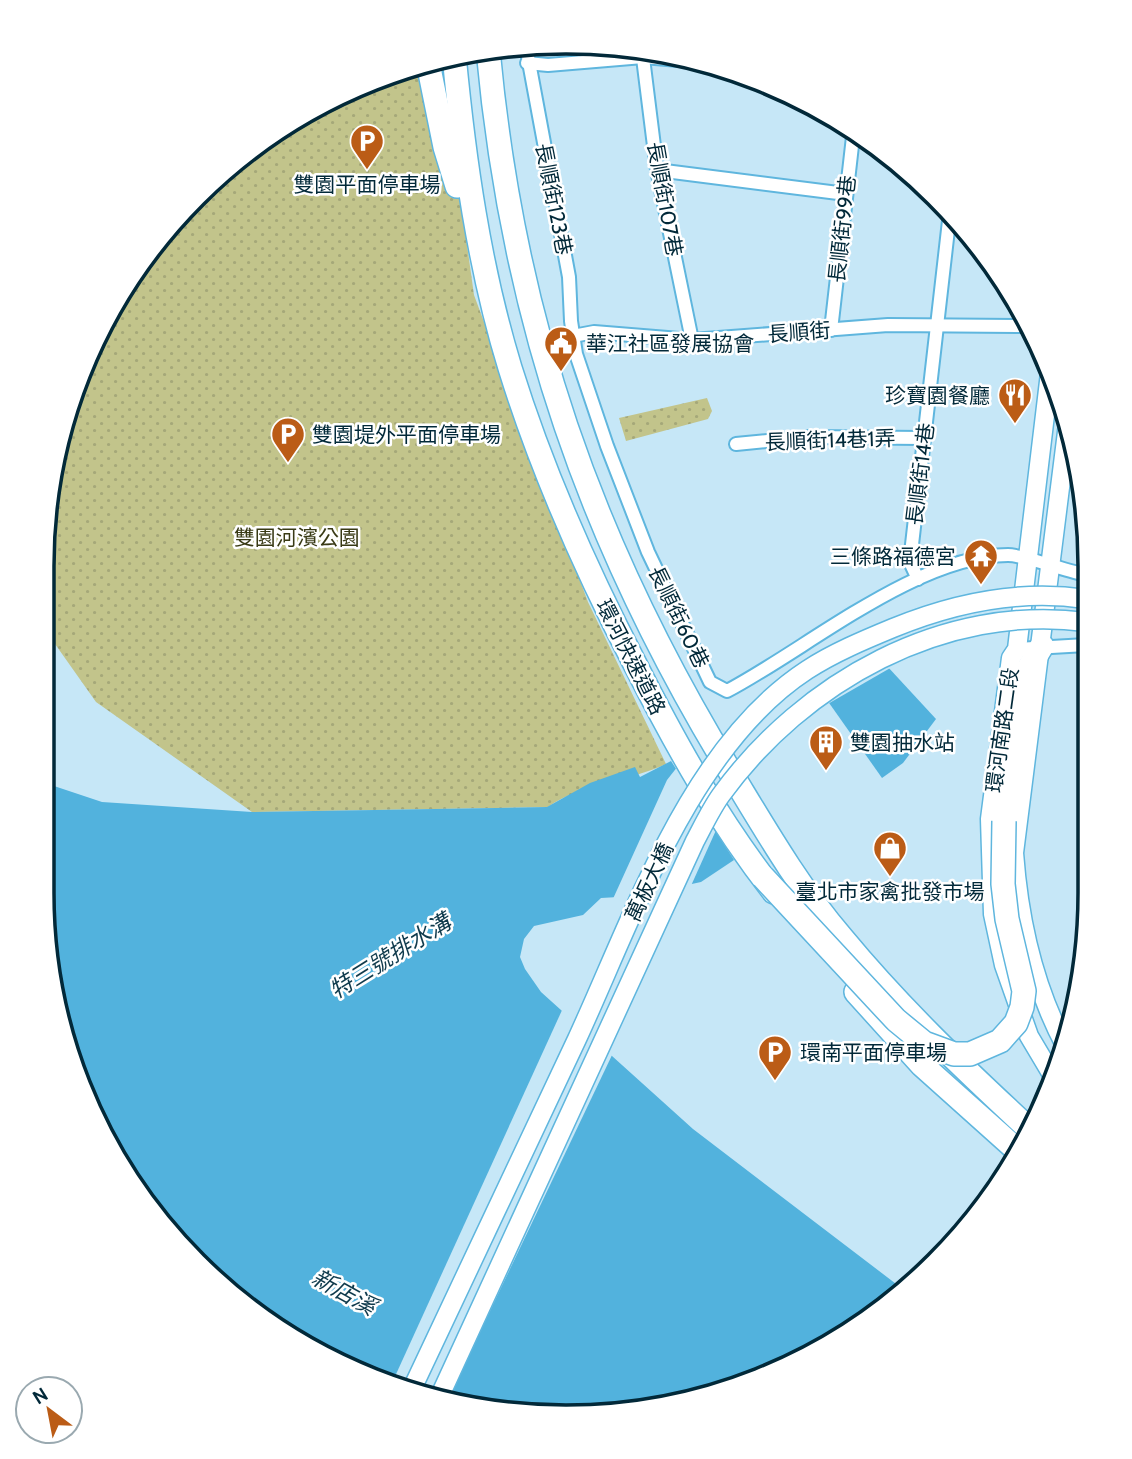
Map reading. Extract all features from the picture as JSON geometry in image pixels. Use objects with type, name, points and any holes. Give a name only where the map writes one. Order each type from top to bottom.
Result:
[{"type":"highway","name":"環河快速道路","points":[[489,61],[495,126],[515,247],[537,337],[564,426],[593,504],[628,583],[702,726],[738,785],[840,936],[914,1022],[1023,1123]]},
{"type":"highway","name":"環河快速道路","points":[[455,67],[462,143],[489,285],[510,368],[596,590],[675,742],[731,833],[763,877],[887,1028],[922,1065],[1011,1145]]},
{"type":"highway","points":[[430,73],[445,147],[489,285]]},
{"type":"highway","points":[[763,877],[896,1020],[924,1043],[954,1054],[970,1054],[1000,1041],[1016,1023],[1024,991],[1007,919],[1003,884],[1004,821],[1020,682],[1042,646]]},
{"type":"street","name":"長順街123巷","points":[[527,56],[569,276],[573,336]]},
{"type":"street","points":[[527,63],[548,65],[614,57]]},
{"type":"street","name":"長順街107巷","points":[[644,61],[657,170],[692,340]]},
{"type":"street","name":"長順街99巷","points":[[831,330],[852,141]]},
{"type":"street","points":[[657,170],[846,194]]},
{"type":"street","name":"長順街14巷","points":[[918,579],[910,562],[948,226]]},
{"type":"street","name":"長順街","points":[[573,336],[594,332],[692,340],[888,325],[1018,326]]},
{"type":"street","name":"長順街60巷","points":[[573,336],[607,446],[639,528],[685,633],[710,682],[727,691],[918,579],[970,561],[1010,555],[1078,573]]},
{"type":"street","name":"環河南路二段","points":[[1047,1067],[1029,1036],[1004,965],[993,914],[990,819],[1011,658],[1017,649],[1048,393]]},
{"type":"street","name":"長順街14巷1弄","points":[[736,444],[807,437],[924,438]]},
{"type":"street","name":"環河南路二段","points":[[1059,1030],[1034,970],[1018,910],[1014,853],[1065,453]]},
{"type":"street","name":"萬板大橋","points":[[415,1382],[608,971],[660,853],[732,739],[766,704],[806,670],[864,640],[926,614],[998,598],[1034,595],[1078,598]]},
{"type":"street","name":"萬板大橋","points":[[443,1389],[695,841],[720,796],[776,731],[808,703],[849,675],[887,655],[928,640],[995,623],[1055,618],[1078,621]]},
{"type":"street","points":[[1017,649],[1078,645]]},
{"type":"street","points":[[993,914],[1018,910]]},
{"type":"green space","name":"雙園河濱公園","points":[[443,70],[474,295],[588,602],[666,764],[575,793],[548,807],[252,812],[96,702],[54,643],[55,533],[64,466],[81,402],[93,370],[123,310],[160,254],[181,229],[204,204],[254,160],[282,140],[340,107],[402,81]]},
{"type":"green space","points":[[707,398],[712,411],[708,419],[626,441],[619,418]]},
{"type":"water","points":[[887,666],[936,719],[903,763],[882,778],[827,700]]},
{"type":"water","points":[[671,761],[734,860],[701,882],[636,896],[601,898],[583,915],[534,926],[524,939],[520,957],[525,969],[541,992],[693,1129],[896,1284],[850,1319],[762,1366],[730,1378],[666,1395],[599,1404],[533,1404],[466,1395],[434,1387],[370,1366],[282,1319],[254,1299],[204,1255],[160,1205],[123,1149],[93,1089],[72,1025],[59,960],[54,893],[54,786],[102,802],[252,812],[547,807],[590,783],[635,767],[640,777]]},
{"type":"pier","points":[[888,663],[892,667],[826,705],[824,702]]},
{"type":"pier","points":[[678,766],[717,828],[690,888],[636,900],[612,901],[667,780]]},
{"type":"pier","points":[[563,1008],[613,1053],[452,1391],[395,1376]]},
{"type":"place","name":"雙園平面停車場","points":[[367,171]]},
{"type":"place","name":"華江社區發展協會","points":[[561,373]]},
{"type":"place","name":"珍寶園餐廳","points":[[1015,425]]},
{"type":"place","name":"雙園堤外平面停車場","points":[[288,464]]},
{"type":"place","name":"三條路福德宮","points":[[981,586]]},
{"type":"place","name":"雙園抽水站","points":[[826,772]]},
{"type":"place","name":"臺北市家禽批發市場","points":[[890,878]]},
{"type":"place","name":"環南平面停車場","points":[[775,1082]]},
{"type":"water label","name":"特三號排水溝","points":[[390,956]]},
{"type":"water label","name":"新店溪","points":[[344,1292]]}]
